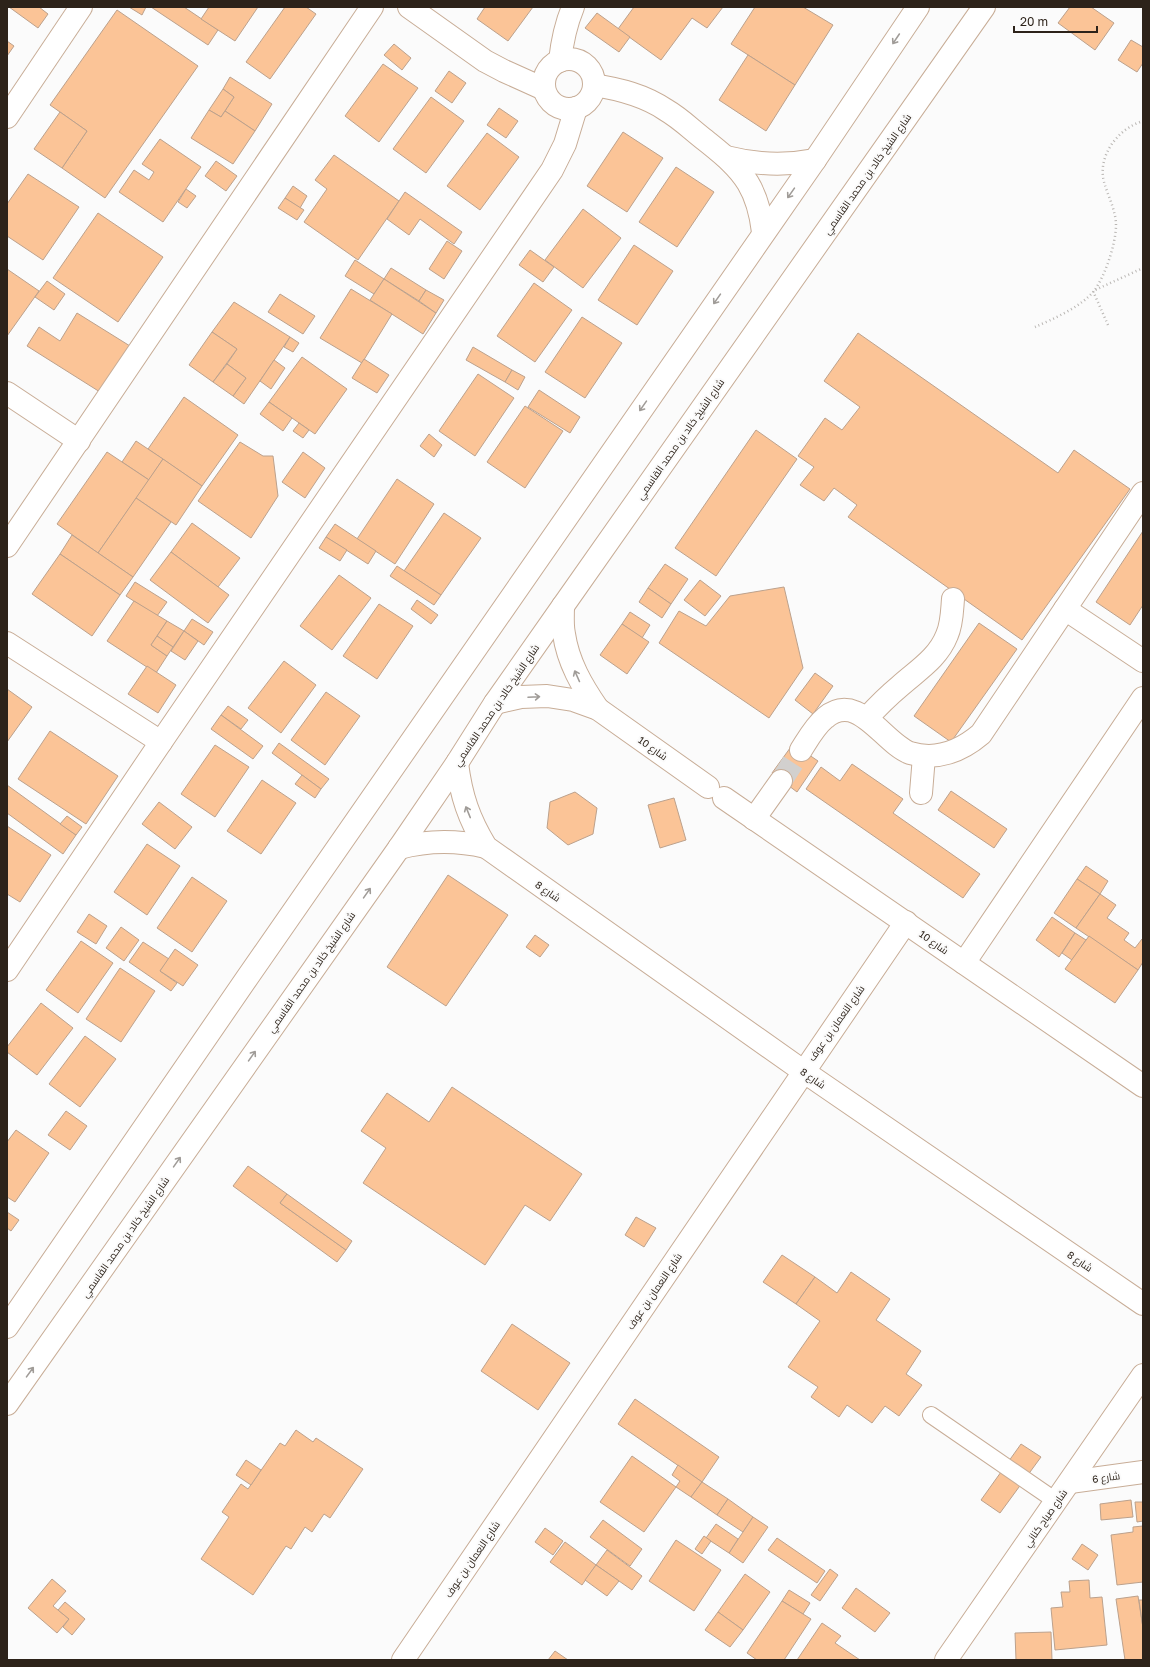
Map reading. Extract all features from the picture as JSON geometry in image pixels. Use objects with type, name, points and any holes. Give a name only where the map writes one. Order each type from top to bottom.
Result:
[{"type":"street","points":[[7,117],[81,7]]},
{"type":"street","points":[[7,546],[372,7]]},
{"type":"street","points":[[409,7],[485,61],[504,72],[544,89]]},
{"type":"street","points":[[560,61],[568,18],[573,7]]},
{"type":"street","points":[[7,1327],[815,160],[918,7]]},
{"type":"street","name":"شارع الشيخ خالد بن محمد القاسمي","points":[[7,1404],[399,848],[457,763],[495,703],[562,606],[980,11]]},
{"type":"street","points":[[569,59],[578,61],[586,66],[592,73],[594,85],[591,97],[576,108],[563,109],[557,106],[547,97],[544,89],[544,80],[547,72],[552,66],[560,61],[569,59]]},
{"type":"street","points":[[594,85],[632,93],[650,100],[666,110],[726,157],[738,169],[748,183],[756,199],[764,232]]},
{"type":"street","points":[[7,970],[552,170],[565,144],[576,108]]},
{"type":"street","points":[[726,157],[761,164],[797,164],[815,160]]},
{"type":"street","points":[[7,393],[79,441]]},
{"type":"street","points":[[801,750],[825,717],[836,712],[848,710],[859,713],[867,718],[896,744],[910,752],[924,756],[940,755],[955,751],[969,744],[981,734],[1143,493]]},
{"type":"street","points":[[867,718],[889,696],[927,664],[939,651],[949,629],[952,617],[953,599]]},
{"type":"street","name":"شارع 10","points":[[562,606],[564,633],[570,660],[582,686],[598,709]]},
{"type":"street","points":[[1065,609],[1143,661]]},
{"type":"street","points":[[7,643],[161,742]]},
{"type":"street","name":"شارع 10","points":[[495,703],[521,697],[547,696],[573,700],[598,709],[754,819],[1143,1086]]},
{"type":"street","points":[[964,963],[1143,698]]},
{"type":"street","points":[[921,793],[924,756]]},
{"type":"street","name":"شارع 8","points":[[457,763],[460,786],[466,807],[474,828],[486,847],[803,1071],[1143,1304]]},
{"type":"street","points":[[754,819],[780,781]]},
{"type":"street","name":"شارع 8","points":[[399,848],[434,841],[451,841],[486,847]]},
{"type":"street","name":"شارع النعمان بن عوف","points":[[403,1660],[906,922]]},
{"type":"street","name":"شارع صياح كناني","points":[[946,1660],[1143,1375]]},
{"type":"street","name":"شارع 6","points":[[1070,1482],[1143,1472]]},
{"type":"lane","points":[[931,1415],[1056,1501]]},
{"type":"path","points":[[1093,291],[1111,256],[1116,225],[1110,196],[1104,180],[1104,164],[1108,149],[1118,136],[1136,123],[1143,121]]},
{"type":"path","points":[[1035,327],[1072,309],[1093,291],[1143,268]]},
{"type":"path","points":[[1093,291],[1108,325]]},
{"type":"building","points":[[9,7],[39,7],[48,14],[38,28]]},
{"type":"building","points":[[129,7],[146,7],[142,15]]},
{"type":"building","points":[[151,7],[184,7],[218,30],[208,45]]},
{"type":"building","points":[[209,7],[258,7],[235,41],[201,19]]},
{"type":"building","points":[[285,7],[306,7],[316,14],[270,79],[246,62]]},
{"type":"building","points":[[485,7],[533,7],[508,41],[477,19]]},
{"type":"building","points":[[634,7],[723,7],[707,28],[692,18],[661,60],[618,29]]},
{"type":"building","points":[[755,7],[803,7],[833,25],[795,85],[731,44]]},
{"type":"building","points":[[1070,7],[1091,7],[1114,23],[1095,50],[1058,23]]},
{"type":"building","points":[[117,10],[198,66],[105,198],[62,168],[87,131],[50,105]]},
{"type":"building","points":[[597,13],[630,37],[619,52],[585,28]]},
{"type":"building","points":[[1131,40],[1143,47],[1143,63],[1137,72],[1118,60]]},
{"type":"building","points":[[7,41],[14,46],[7,56]]},
{"type":"building","points":[[394,44],[411,58],[402,70],[384,55]]},
{"type":"building","points":[[748,55],[795,85],[766,131],[719,100]]},
{"type":"building","points":[[383,64],[418,88],[379,142],[345,116]]},
{"type":"building","points":[[449,71],[466,83],[452,103],[435,91]]},
{"type":"building","points":[[230,77],[272,104],[255,131],[225,111],[234,97],[223,89]]},
{"type":"building","points":[[223,89],[234,97],[221,117],[209,110]]},
{"type":"building","points":[[431,97],[464,121],[426,173],[393,149]]},
{"type":"building","points":[[499,108],[518,121],[506,138],[487,125]]},
{"type":"building","points":[[209,110],[221,117],[225,111],[255,131],[233,164],[191,138]]},
{"type":"building","points":[[60,112],[87,131],[62,168],[34,149]]},
{"type":"building","points":[[623,132],[663,158],[627,212],[587,186]]},
{"type":"building","points":[[487,133],[519,157],[480,210],[447,186]]},
{"type":"building","points":[[160,139],[201,167],[163,222],[119,192],[134,170],[149,180],[154,172],[142,164]]},
{"type":"building","points":[[334,155],[399,201],[358,260],[304,222],[327,189],[315,180]]},
{"type":"building","points":[[216,161],[237,176],[226,191],[205,176]]},
{"type":"building","points":[[676,167],[714,192],[677,247],[639,222]]},
{"type":"building","points":[[28,174],[79,207],[43,260],[7,236],[7,204]]},
{"type":"building","points":[[293,186],[307,196],[300,208],[285,198]]},
{"type":"building","points":[[186,189],[196,196],[187,208],[178,202]]},
{"type":"building","points":[[405,192],[462,232],[454,244],[420,219],[409,235],[387,219]]},
{"type":"building","points":[[285,198],[304,210],[297,220],[278,208]]},
{"type":"building","points":[[583,209],[621,238],[583,288],[545,260]]},
{"type":"building","points":[[98,213],[163,257],[118,322],[53,278]]},
{"type":"building","points":[[447,241],[462,251],[444,279],[429,269]]},
{"type":"building","points":[[634,245],[673,271],[637,325],[598,300]]},
{"type":"building","points":[[530,250],[554,267],[543,282],[519,265]]},
{"type":"building","points":[[355,260],[384,279],[374,294],[345,276]]},
{"type":"building","points":[[391,268],[426,290],[419,301],[384,279]]},
{"type":"building","points":[[7,269],[39,291],[7,336]]},
{"type":"building","points":[[384,279],[436,313],[423,334],[370,300]]},
{"type":"building","points":[[47,281],[65,294],[54,310],[35,297]]},
{"type":"building","points":[[534,283],[572,310],[535,362],[497,336]]},
{"type":"building","points":[[351,289],[392,314],[362,363],[320,338]]},
{"type":"building","points":[[426,290],[444,300],[436,313],[419,301]]},
{"type":"building","points":[[280,294],[315,316],[303,334],[268,312]]},
{"type":"building","points":[[234,302],[290,337],[244,404],[233,396],[246,378],[227,364],[237,349],[212,332]]},
{"type":"building","points":[[77,313],[130,346],[100,392],[27,346],[39,327],[60,341]]},
{"type":"building","points":[[582,317],[622,343],[585,398],[545,372]]},
{"type":"building","points":[[212,332],[237,349],[213,382],[189,365]]},
{"type":"building","points":[[858,333],[1058,473],[1074,450],[1130,489],[1022,640],[848,517],[857,505],[834,488],[824,501],[800,485],[814,467],[798,456],[825,418],[842,430],[860,407],[824,381]]},
{"type":"building","points":[[290,337],[299,343],[293,352],[284,347]]},
{"type":"building","points":[[473,347],[512,370],[505,382],[466,360]]},
{"type":"building","points":[[302,357],[347,389],[315,434],[269,402]]},
{"type":"building","points":[[364,359],[389,375],[377,393],[352,378]]},
{"type":"building","points":[[274,360],[285,368],[271,389],[260,381]]},
{"type":"building","points":[[227,364],[246,378],[233,396],[213,382]]},
{"type":"building","points":[[512,370],[525,377],[518,390],[505,382]]},
{"type":"building","points":[[478,374],[514,398],[475,456],[439,431]]},
{"type":"building","points":[[539,390],[580,417],[570,433],[528,407]]},
{"type":"building","points":[[184,397],[238,435],[202,486],[148,449]]},
{"type":"building","points":[[269,402],[292,418],[283,431],[260,414]]},
{"type":"building","points":[[525,406],[563,431],[525,488],[487,462]]},
{"type":"building","points":[[299,423],[309,430],[303,438],[293,431]]},
{"type":"building","points":[[756,430],[797,459],[716,576],[675,548]]},
{"type":"building","points":[[429,434],[442,445],[434,457],[420,446]]},
{"type":"building","points":[[136,441],[163,459],[149,480],[122,462]]},
{"type":"building","points":[[240,442],[263,456],[273,456],[278,496],[251,538],[198,501]]},
{"type":"building","points":[[107,452],[149,480],[98,553],[57,524]]},
{"type":"building","points":[[303,452],[325,468],[305,498],[282,482]]},
{"type":"building","points":[[163,459],[202,486],[176,525],[136,498]]},
{"type":"building","points":[[397,479],[434,504],[395,564],[357,539]]},
{"type":"building","points":[[136,498],[171,522],[133,577],[98,553]]},
{"type":"building","points":[[444,513],[481,538],[441,595],[404,571]]},
{"type":"building","points":[[192,523],[240,558],[218,587],[171,552]]},
{"type":"building","points":[[335,524],[376,551],[368,564],[326,537]]},
{"type":"building","points":[[1143,531],[1143,605],[1130,625],[1096,602]]},
{"type":"building","points":[[72,535],[133,577],[120,595],[60,554]]},
{"type":"building","points":[[326,537],[347,550],[340,561],[319,548]]},
{"type":"building","points":[[171,552],[229,595],[208,623],[150,580]]},
{"type":"building","points":[[60,554],[120,595],[92,636],[32,594]]},
{"type":"building","points":[[665,564],[688,579],[671,604],[648,588]]},
{"type":"building","points":[[397,566],[441,595],[434,605],[390,576]]},
{"type":"building","points":[[339,575],[371,598],[332,650],[300,626]]},
{"type":"building","points":[[700,580],[721,596],[705,616],[684,600]]},
{"type":"building","points":[[135,582],[167,602],[157,616],[126,596]]},
{"type":"building","points":[[784,587],[803,668],[769,718],[659,643],[679,611],[706,626],[730,596]]},
{"type":"building","points":[[648,588],[671,604],[662,618],[639,602]]},
{"type":"building","points":[[417,600],[438,615],[431,624],[411,609]]},
{"type":"building","points":[[134,601],[167,621],[151,645],[167,656],[156,673],[107,641]]},
{"type":"building","points":[[379,604],[413,626],[377,679],[343,656]]},
{"type":"building","points":[[630,612],[650,625],[642,638],[622,624]]},
{"type":"building","points":[[192,619],[213,632],[204,645],[184,631]]},
{"type":"building","points":[[167,621],[184,631],[173,647],[157,636]]},
{"type":"building","points":[[979,623],[1017,649],[951,742],[914,716]]},
{"type":"building","points":[[622,624],[649,642],[627,674],[600,655]]},
{"type":"building","points":[[184,631],[198,641],[185,660],[171,651]]},
{"type":"building","points":[[157,636],[173,647],[167,656],[151,645]]},
{"type":"building","points":[[284,661],[316,685],[281,733],[248,708]]},
{"type":"building","points":[[147,666],[176,685],[158,713],[128,694]]},
{"type":"building","points":[[815,673],[833,686],[813,714],[795,700]]},
{"type":"building","points":[[7,689],[32,707],[7,742]]},
{"type":"building","points":[[326,692],[360,716],[325,765],[291,740]]},
{"type":"building","points":[[228,706],[248,720],[241,729],[221,715]]},
{"type":"building","points":[[221,715],[263,746],[253,759],[211,729]]},
{"type":"building","points":[[50,731],[118,776],[86,824],[18,779]]},
{"type":"building","points":[[279,743],[329,779],[321,789],[272,753]]},
{"type":"building","points":[[793,744],[818,761],[797,792],[772,773]]},
{"type":"building","points":[[215,745],[249,767],[215,817],[181,794]]},
{"type":"building","points":[[852,764],[903,799],[893,813],[980,874],[963,898],[806,789],[821,767],[840,781]]},
{"type":"building","points":[[302,775],[321,789],[315,798],[295,784]]},
{"type":"building","points":[[262,780],[296,803],[261,854],[227,831]]},
{"type":"building","points":[[7,785],[76,835],[63,854],[7,813]]},
{"type":"building","points":[[951,791],[1007,829],[994,848],[938,810]]},
{"type":"building","points":[[575,792],[597,808],[593,834],[568,845],[547,828],[550,802]]},
{"type":"building","points":[[674,798],[686,840],[660,848],[648,805]]},
{"type":"building","points":[[159,802],[192,827],[175,849],[142,824]]},
{"type":"building","points":[[67,816],[82,827],[76,835],[60,824]]},
{"type":"building","points":[[7,826],[51,855],[20,902],[7,894]]},
{"type":"building","points":[[147,844],[180,866],[147,915],[114,892]]},
{"type":"building","points":[[1086,866],[1108,881],[1100,894],[1077,879]]},
{"type":"building","points":[[448,875],[508,915],[446,1006],[387,967]]},
{"type":"building","points":[[192,877],[227,901],[192,952],[157,928]]},
{"type":"building","points":[[1077,879],[1100,894],[1076,928],[1054,913]]},
{"type":"building","points":[[1100,894],[1116,905],[1107,918],[1129,933],[1124,940],[1135,948],[1143,939],[1143,962],[1138,970],[1076,928]]},
{"type":"building","points":[[89,914],[107,926],[96,944],[77,932]]},
{"type":"building","points":[[1052,917],[1075,933],[1059,957],[1036,940]]},
{"type":"building","points":[[121,927],[139,940],[124,961],[106,948]]},
{"type":"building","points":[[1075,933],[1086,940],[1072,960],[1062,953]]},
{"type":"building","points":[[535,935],[549,945],[540,957],[526,947]]},
{"type":"building","points":[[1089,936],[1138,970],[1115,1003],[1065,969]]},
{"type":"building","points":[[81,941],[113,963],[78,1013],[46,990]]},
{"type":"building","points":[[143,942],[169,959],[160,971],[177,983],[171,991],[129,962]]},
{"type":"building","points":[[175,949],[198,965],[183,986],[160,971]]},
{"type":"building","points":[[120,968],[155,991],[121,1042],[86,1019]]},
{"type":"building","points":[[41,1003],[73,1028],[37,1075],[7,1052],[7,1047]]},
{"type":"building","points":[[85,1036],[116,1059],[80,1107],[49,1084]]},
{"type":"building","points":[[452,1087],[582,1174],[550,1221],[525,1205],[485,1265],[363,1183],[386,1148],[361,1131],[387,1093],[429,1122]]},
{"type":"building","points":[[66,1111],[87,1126],[70,1150],[48,1135]]},
{"type":"building","points":[[16,1130],[49,1153],[15,1202],[7,1197],[7,1142]]},
{"type":"building","points":[[248,1166],[287,1194],[280,1203],[346,1250],[337,1262],[233,1186]]},
{"type":"building","points":[[287,1194],[352,1241],[346,1250],[280,1203]]},
{"type":"building","points":[[7,1212],[19,1220],[11,1231],[7,1228]]},
{"type":"building","points":[[636,1217],[656,1228],[644,1247],[625,1235]]},
{"type":"building","points":[[782,1255],[815,1277],[796,1304],[763,1282]]},
{"type":"building","points":[[851,1272],[890,1299],[876,1320],[921,1351],[906,1374],[922,1385],[899,1416],[885,1406],[872,1423],[847,1405],[839,1417],[811,1397],[818,1387],[788,1367],[820,1321],[796,1304],[815,1277],[837,1293]]},
{"type":"building","points":[[512,1324],[570,1363],[538,1410],[481,1371]]},
{"type":"building","points":[[635,1399],[719,1457],[702,1482],[618,1424]]},
{"type":"building","points":[[296,1430],[313,1442],[316,1438],[363,1469],[330,1518],[324,1514],[312,1532],[305,1527],[291,1549],[286,1546],[253,1595],[201,1559],[229,1517],[222,1512],[241,1484],[248,1489],[280,1443],[285,1446]]},
{"type":"building","points":[[1021,1444],[1041,1457],[1000,1513],[981,1500]]},
{"type":"building","points":[[632,1456],[676,1487],[644,1532],[600,1502]]},
{"type":"building","points":[[246,1460],[261,1470],[251,1485],[236,1475]]},
{"type":"building","points":[[678,1465],[702,1482],[691,1497],[676,1487],[680,1481],[672,1475]]},
{"type":"building","points":[[702,1482],[728,1499],[717,1515],[691,1497]]},
{"type":"building","points":[[728,1499],[753,1517],[743,1532],[717,1515]]},
{"type":"building","points":[[1131,1500],[1133,1517],[1101,1520],[1100,1504]]},
{"type":"building","points":[[1135,1502],[1143,1502],[1143,1521],[1137,1522]]},
{"type":"building","points":[[753,1517],[768,1527],[743,1563],[729,1553]]},
{"type":"building","points":[[603,1520],[642,1549],[630,1566],[590,1537]]},
{"type":"building","points":[[716,1524],[738,1539],[729,1553],[706,1538]]},
{"type":"building","points":[[1143,1526],[1143,1582],[1117,1585],[1111,1535],[1133,1532],[1133,1527]]},
{"type":"building","points":[[545,1528],[563,1541],[553,1555],[535,1542]]},
{"type":"building","points":[[704,1536],[711,1541],[702,1554],[695,1549]]},
{"type":"building","points":[[777,1538],[825,1571],[817,1583],[768,1550]]},
{"type":"building","points":[[676,1540],[721,1570],[694,1611],[649,1581]]},
{"type":"building","points":[[565,1542],[596,1565],[582,1585],[550,1562]]},
{"type":"building","points":[[1082,1544],[1098,1555],[1088,1570],[1072,1559]]},
{"type":"building","points":[[607,1550],[642,1576],[632,1590],[596,1565]]},
{"type":"building","points":[[596,1565],[619,1581],[607,1596],[585,1580]]},
{"type":"building","points":[[830,1569],[838,1575],[820,1601],[811,1595]]},
{"type":"building","points":[[745,1574],[770,1592],[743,1630],[718,1612]]},
{"type":"building","points":[[52,1579],[66,1591],[53,1606],[69,1619],[57,1633],[28,1608]]},
{"type":"building","points":[[1089,1580],[1090,1598],[1102,1597],[1107,1645],[1055,1650],[1051,1608],[1063,1607],[1061,1592],[1070,1592],[1069,1581]]},
{"type":"building","points":[[856,1588],[890,1613],[875,1632],[842,1608]]},
{"type":"building","points":[[789,1590],[810,1603],[803,1614],[782,1601]]},
{"type":"building","points":[[1138,1596],[1143,1628],[1143,1660],[1125,1660],[1116,1599]]},
{"type":"building","points":[[1139,1600],[1143,1600],[1143,1628]]},
{"type":"building","points":[[782,1601],[811,1619],[784,1660],[757,1660],[747,1653]]},
{"type":"building","points":[[65,1602],[85,1619],[72,1635],[63,1627],[69,1619],[58,1610]]},
{"type":"building","points":[[718,1612],[743,1630],[730,1647],[705,1630]]},
{"type":"building","points":[[822,1623],[841,1636],[835,1643],[860,1660],[797,1660]]},
{"type":"building","points":[[1051,1632],[1052,1660],[1016,1660],[1015,1633]]},
{"type":"building","points":[[555,1651],[568,1660],[548,1660]]},
{"type":"tunnel","points":[[781,781],[801,750]]}]
